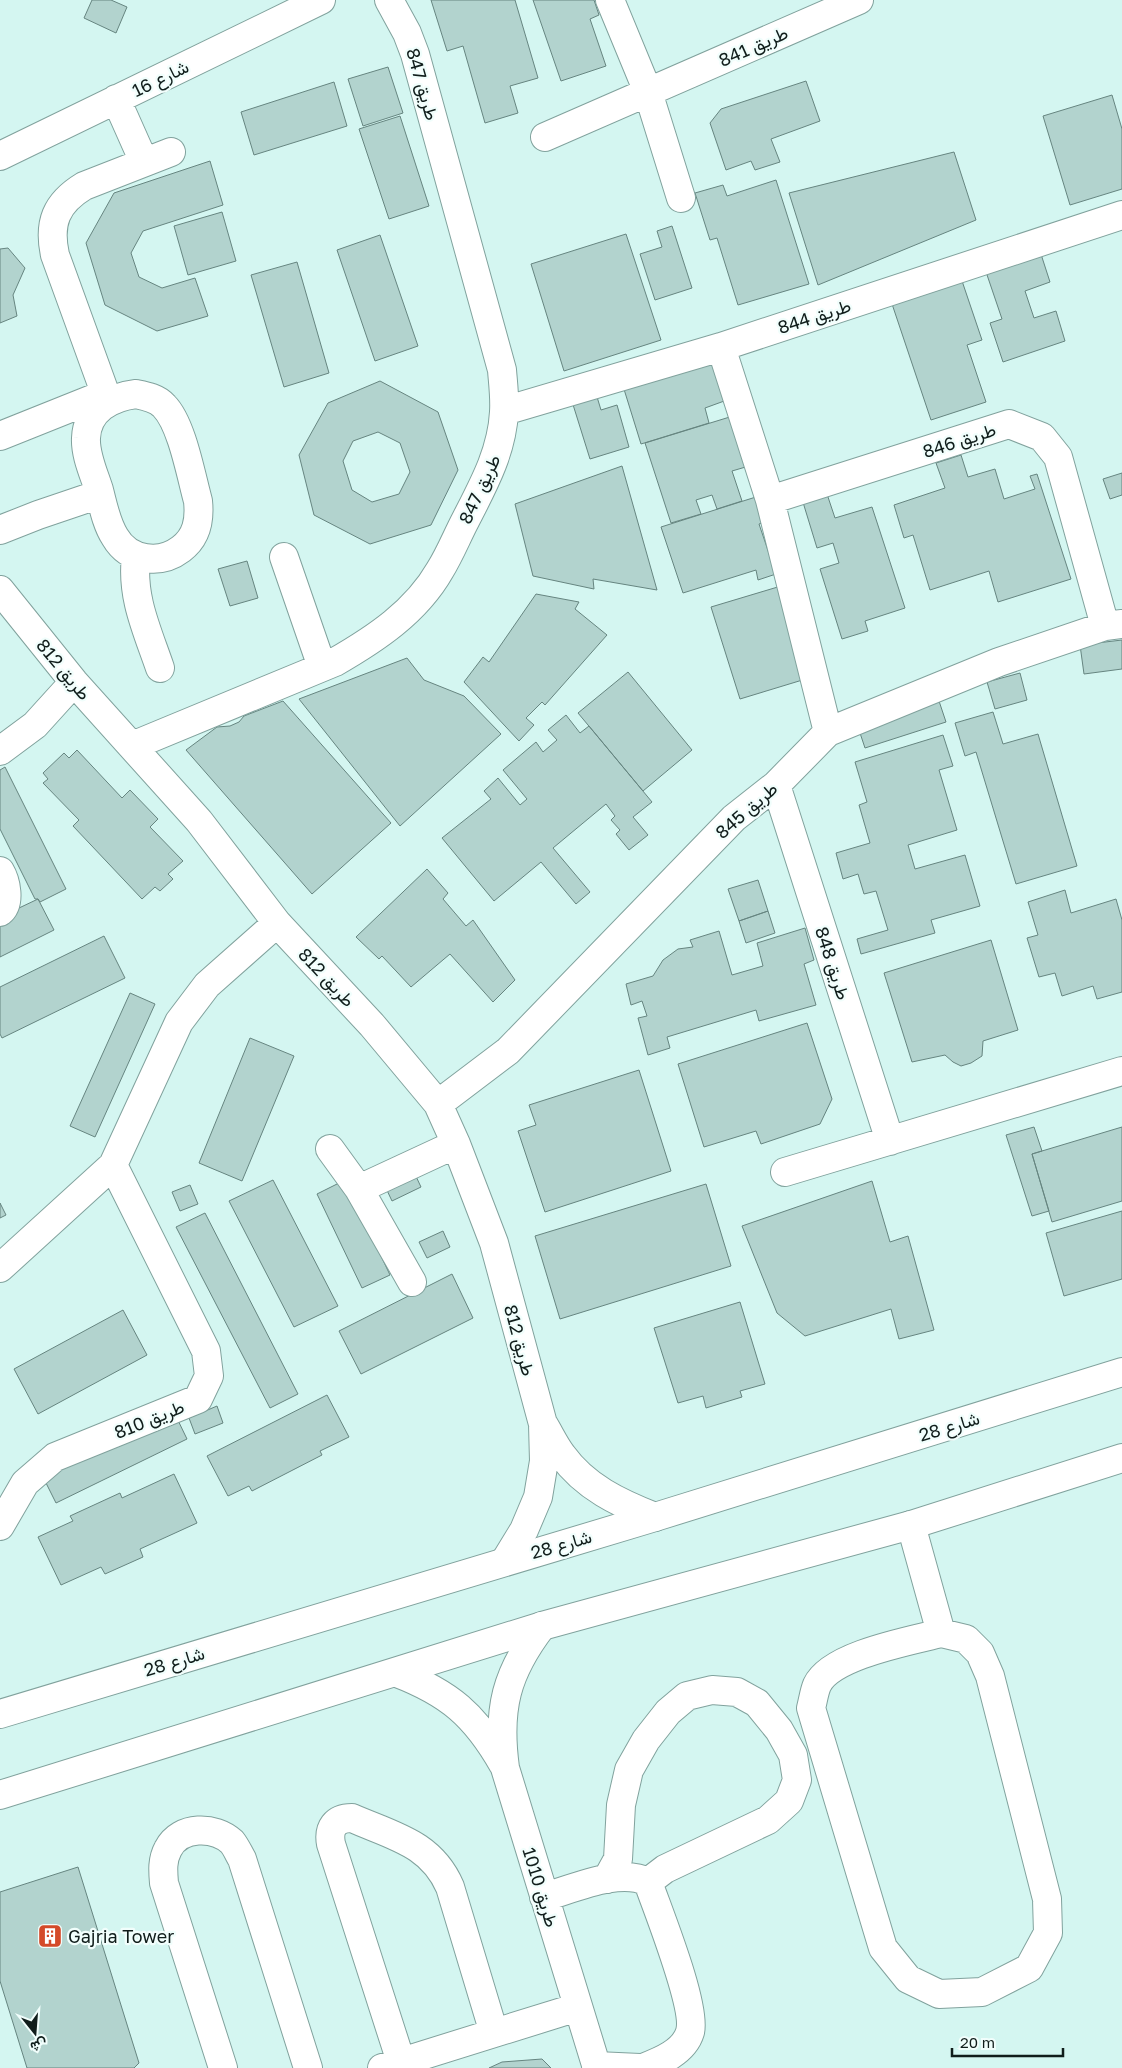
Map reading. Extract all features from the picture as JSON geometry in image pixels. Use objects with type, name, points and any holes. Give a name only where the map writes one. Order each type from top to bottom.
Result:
[{"type":"street","name":"شارع 16","points":[[0,156],[320,0]]},
{"type":"street","name":"طريق 847","points":[[132,746],[322,667],[365,645],[393,624],[418,599],[439,571],[492,468],[500,440],[504,411],[502,370],[415,54],[407,33],[389,0]]},
{"type":"street","points":[[610,0],[648,92],[681,198]]},
{"type":"street","name":"طريق 841","points":[[545,137],[859,0]]},
{"type":"street","points":[[116,99],[144,162]]},
{"type":"street","points":[[106,398],[55,255],[52,240],[53,225],[57,213],[64,202],[84,186],[171,152]]},
{"type":"street","name":"طريق 844","points":[[504,411],[721,347],[1122,215]]},
{"type":"street","points":[[721,347],[770,500],[828,732]]},
{"type":"street","points":[[0,436],[106,398],[136,394],[150,397],[163,404],[172,415],[178,429],[200,514],[198,526],[192,538],[184,548],[174,554],[149,559],[136,556],[115,539],[109,527],[88,452],[86,438],[89,424],[106,398]]},
{"type":"street","name":"طريق 846","points":[[770,500],[1009,424],[1042,437],[1058,457],[1113,625]]},
{"type":"street","points":[[0,530],[100,494]]},
{"type":"street","points":[[136,556],[134,572],[136,597],[160,668]]},
{"type":"street","points":[[284,557],[322,667]]},
{"type":"street","name":"طريق 812","points":[[0,590],[74,682],[199,821],[277,923],[372,1025],[438,1104],[456,1144],[494,1244],[543,1424],[544,1460],[538,1496],[524,1530],[505,1561]]},
{"type":"street","name":"طريق 845","points":[[438,1104],[508,1052],[734,818],[776,785],[828,732],[999,662],[1113,625]]},
{"type":"street","points":[[0,751],[35,725],[74,682]]},
{"type":"street","name":"طريق 848","points":[[776,785],[890,1141]]},
{"type":"street","points":[[0,871],[7,895],[3,909],[0,912]]},
{"type":"street","points":[[0,1268],[113,1165],[179,1022],[207,986],[277,923]]},
{"type":"street","points":[[785,1172],[1122,1071]]},
{"type":"street","points":[[359,1189],[456,1144]]},
{"type":"street","points":[[330,1149],[359,1189],[412,1282]]},
{"type":"street","name":"طريق 810","points":[[0,1526],[25,1483],[55,1457],[198,1398],[209,1376],[206,1351],[113,1165]]},
{"type":"street","name":"شارع 28","points":[[0,1714],[655,1517],[1122,1372]]},
{"type":"street","name":"طريق 812","points":[[543,1424],[563,1456],[588,1483],[620,1503],[655,1517]]},
{"type":"street","points":[[0,1796],[542,1626],[912,1526],[1122,1458]]},
{"type":"street","points":[[912,1526],[941,1633]]},
{"type":"street","name":"طريق 1010","points":[[542,1626],[527,1646],[506,1692],[501,1742],[504,1768],[596,2067]]},
{"type":"street","points":[[941,1633],[966,1639],[980,1654],[990,1676],[1047,1899],[1048,1933],[1029,1968],[982,1992],[939,1994],[908,1979],[883,1948],[812,1708],[818,1684],[834,1667],[864,1653],[941,1633]]},
{"type":"street","name":"طريق 1010","points":[[397,1672],[424,1683],[450,1699],[472,1718],[490,1742],[504,1768]]},
{"type":"street","points":[[607,1879],[618,1859],[621,1804],[629,1770],[646,1740],[668,1712],[686,1696],[712,1690],[737,1692],[758,1703],[779,1730],[793,1754],[797,1780],[789,1802],[768,1820],[665,1869],[648,1882]]},
{"type":"street","points":[[494,2033],[443,1872],[433,1859],[420,1848],[352,1818],[341,1818],[333,1824],[329,1834],[331,1844],[391,2065],[578,2007]]},
{"type":"street","points":[[224,2068],[164,1883],[162,1865],[169,1847],[182,1835],[200,1830],[218,1833],[233,1843],[242,1859],[308,2068]]},
{"type":"street","points":[[544,1897],[624,1875],[639,1877],[648,1882],[690,2009],[690,2032],[681,2048],[663,2061],[642,2068],[596,2067]]},
{"type":"building","points":[[92,0],[111,0],[127,7],[116,33],[84,18]]},
{"type":"building","points":[[431,0],[515,0],[538,78],[510,86],[518,113],[485,123],[463,46],[447,51]]},
{"type":"building","points":[[533,0],[594,0],[599,15],[590,19],[606,66],[561,81]]},
{"type":"building","points":[[388,67],[403,113],[363,126],[348,79]]},
{"type":"building","points":[[806,81],[820,121],[771,139],[780,162],[755,170],[751,161],[726,170],[710,123],[721,109]]},
{"type":"building","points":[[334,82],[347,126],[254,155],[241,112]]},
{"type":"building","points":[[1112,95],[1122,129],[1122,189],[1070,205],[1043,116]]},
{"type":"building","points":[[400,116],[429,206],[389,219],[359,129]]},
{"type":"building","points":[[954,152],[976,220],[818,285],[789,193]]},
{"type":"building","points":[[210,161],[223,205],[143,231],[131,253],[139,277],[162,288],[195,278],[208,316],[157,331],[105,305],[86,243],[114,193]]},
{"type":"building","points":[[776,180],[809,284],[738,305],[717,238],[710,240],[695,193],[723,185],[727,196]]},
{"type":"building","points":[[222,212],[236,261],[188,275],[174,226]]},
{"type":"building","points":[[672,226],[692,288],[655,300],[640,254],[662,247],[657,231]]},
{"type":"building","points":[[626,234],[661,340],[564,371],[531,264]]},
{"type":"building","points":[[380,235],[418,346],[375,361],[337,250]]},
{"type":"building","points":[[8,248],[25,268],[13,295],[17,316],[0,323],[0,249]]},
{"type":"building","points":[[1039,248],[1050,282],[1025,291],[1034,318],[1056,311],[1065,341],[1003,362],[990,323],[1002,319],[984,266]]},
{"type":"building","points":[[297,262],[329,373],[284,387],[251,275]]},
{"type":"building","points":[[960,275],[982,340],[967,345],[986,402],[931,420],[890,298]]},
{"type":"building","points":[[714,357],[727,400],[705,408],[709,423],[641,444],[623,386]]},
{"type":"building","points":[[380,381],[438,412],[458,470],[431,525],[370,544],[314,515],[299,455],[328,403]],"holes":[[[378,432],[400,443],[410,472],[399,494],[372,502],[352,490],[343,461],[353,441]]]},
{"type":"building","points":[[594,387],[601,410],[617,405],[629,447],[590,459],[570,395]]},
{"type":"building","points":[[733,416],[749,466],[732,471],[742,501],[717,509],[712,495],[696,500],[701,514],[671,523],[645,443]]},
{"type":"building","points":[[961,455],[968,477],[995,469],[1004,499],[1035,489],[1030,476],[1037,474],[1071,579],[998,602],[989,571],[930,590],[913,535],[904,538],[894,505],[945,488],[936,463]]},
{"type":"building","points":[[622,466],[657,590],[593,579],[594,589],[533,576],[515,504]]},
{"type":"building","points":[[1122,473],[1122,495],[1110,499],[1103,479]]},
{"type":"building","points":[[826,491],[835,518],[872,507],[905,608],[865,621],[868,631],[842,639],[820,569],[839,563],[833,543],[817,548],[802,499]]},
{"type":"building","points":[[759,496],[767,521],[759,524],[776,574],[758,580],[756,570],[683,593],[661,527]]},
{"type":"building","points":[[247,561],[258,598],[230,606],[218,569]]},
{"type":"building","points":[[781,586],[809,678],[740,699],[711,607]]},
{"type":"building","points":[[536,594],[579,602],[575,609],[607,635],[545,705],[542,702],[526,718],[534,725],[519,741],[464,682],[483,657],[489,662]]},
{"type":"building","points":[[1122,640],[1122,669],[1084,674],[1080,645]]},
{"type":"building","points":[[407,658],[424,680],[464,696],[501,734],[400,826],[299,699]]},
{"type":"building","points":[[628,672],[692,750],[643,791],[578,713]]},
{"type":"building","points":[[1020,673],[1027,700],[995,709],[987,682]]},
{"type":"building","points":[[283,701],[391,823],[312,894],[186,750],[217,727],[230,726],[239,722],[244,716]]},
{"type":"building","points":[[939,701],[946,722],[865,748],[858,727]]},
{"type":"building","points":[[993,712],[1003,744],[1038,734],[1077,866],[1016,884],[976,752],[965,756],[955,723]]},
{"type":"building","points":[[566,715],[580,733],[589,726],[652,802],[633,817],[648,835],[629,850],[616,834],[620,830],[611,820],[615,816],[606,804],[553,848],[590,892],[576,904],[541,862],[494,901],[442,838],[491,799],[484,791],[498,778],[520,805],[527,799],[503,770],[536,742],[543,752],[557,740],[548,730]]},
{"type":"building","points":[[943,735],[953,766],[939,770],[957,830],[908,845],[915,869],[965,855],[980,906],[931,920],[935,933],[861,954],[857,939],[888,930],[876,891],[864,894],[858,874],[843,879],[836,853],[870,843],[859,805],[867,802],[855,762]]},
{"type":"building","points":[[77,750],[122,798],[130,790],[158,819],[150,827],[183,861],[168,874],[173,879],[160,891],[155,887],[142,899],[73,826],[79,820],[43,783],[48,779],[43,773],[64,753],[69,758]]},
{"type":"building","points":[[5,767],[66,889],[40,902],[38,899],[35,899],[0,829],[0,770]]},
{"type":"building","points":[[427,869],[448,893],[443,899],[466,926],[473,920],[515,980],[493,1002],[450,954],[411,987],[382,956],[379,959],[356,937]]},
{"type":"building","points":[[758,880],[768,911],[739,921],[728,889]]},
{"type":"building","points":[[1065,890],[1071,913],[1116,899],[1122,920],[1122,992],[1097,999],[1093,986],[1062,996],[1055,973],[1039,977],[1027,938],[1038,935],[1028,902]]},
{"type":"building","points":[[38,899],[54,930],[0,957],[0,917]]},
{"type":"building","points":[[768,911],[775,933],[746,943],[739,921]]},
{"type":"building","points":[[805,928],[814,960],[804,964],[816,1005],[759,1021],[756,1010],[667,1037],[670,1048],[648,1055],[638,1018],[647,1016],[642,1001],[631,1005],[626,984],[653,976],[663,960],[678,949],[693,947],[690,940],[719,931],[732,975],[763,966],[757,943]]},
{"type":"building","points":[[104,936],[125,978],[2,1038],[0,1034],[0,987]]},
{"type":"building","points":[[991,940],[1018,1030],[983,1041],[982,1056],[971,1063],[961,1066],[945,1055],[912,1062],[884,973]]},
{"type":"building","points":[[130,993],[155,1004],[95,1137],[70,1126]]},
{"type":"building","points":[[807,1023],[832,1099],[820,1124],[761,1144],[756,1131],[704,1147],[678,1064]]},
{"type":"building","points":[[250,1038],[294,1056],[242,1181],[199,1163]]},
{"type":"building","points":[[639,1070],[671,1171],[545,1212],[518,1131],[536,1125],[529,1105]]},
{"type":"building","points":[[1034,1127],[1042,1151],[1032,1154],[1049,1211],[1032,1216],[1006,1135]]},
{"type":"building","points":[[1122,1127],[1122,1201],[1052,1222],[1032,1154]]},
{"type":"building","points":[[413,1170],[421,1187],[392,1201],[384,1184]]},
{"type":"building","points":[[273,1180],[338,1306],[294,1327],[229,1201]]},
{"type":"building","points":[[345,1180],[390,1275],[362,1288],[317,1194]]},
{"type":"building","points":[[872,1181],[890,1242],[908,1236],[934,1330],[899,1339],[891,1309],[805,1336],[777,1313],[742,1226]]},
{"type":"building","points":[[706,1184],[731,1266],[560,1319],[535,1236]]},
{"type":"building","points":[[190,1185],[198,1204],[180,1211],[172,1192]]},
{"type":"building","points":[[0,1203],[6,1215],[0,1218]]},
{"type":"building","points":[[1122,1211],[1122,1279],[1064,1296],[1046,1233]]},
{"type":"building","points":[[205,1213],[298,1394],[270,1408],[176,1227]]},
{"type":"building","points":[[443,1231],[450,1247],[427,1258],[419,1242]]},
{"type":"building","points":[[452,1274],[473,1318],[361,1374],[339,1331]]},
{"type":"building","points":[[740,1302],[765,1384],[740,1391],[742,1397],[706,1408],[703,1396],[678,1403],[654,1328]]},
{"type":"building","points":[[123,1310],[147,1355],[38,1414],[14,1369]]},
{"type":"building","points":[[327,1395],[349,1437],[320,1451],[322,1455],[252,1491],[249,1486],[228,1496],[207,1456]]},
{"type":"building","points":[[217,1406],[223,1423],[195,1434],[189,1418]]},
{"type":"building","points":[[173,1410],[187,1439],[56,1503],[42,1475]]},
{"type":"building","points":[[174,1474],[197,1523],[140,1549],[143,1557],[105,1574],[101,1567],[61,1585],[38,1537],[73,1521],[70,1516],[120,1493],[122,1498]]},
{"type":"building","name":"Gajria Tower","points":[[78,1867],[139,2063],[134,2068],[27,2068],[0,1981],[0,1892]]},
{"type":"building","points":[[542,2059],[551,2068],[489,2068],[502,2062]]},
{"type":"place","name":"Gajria Tower","points":[[50,1936]]}]
